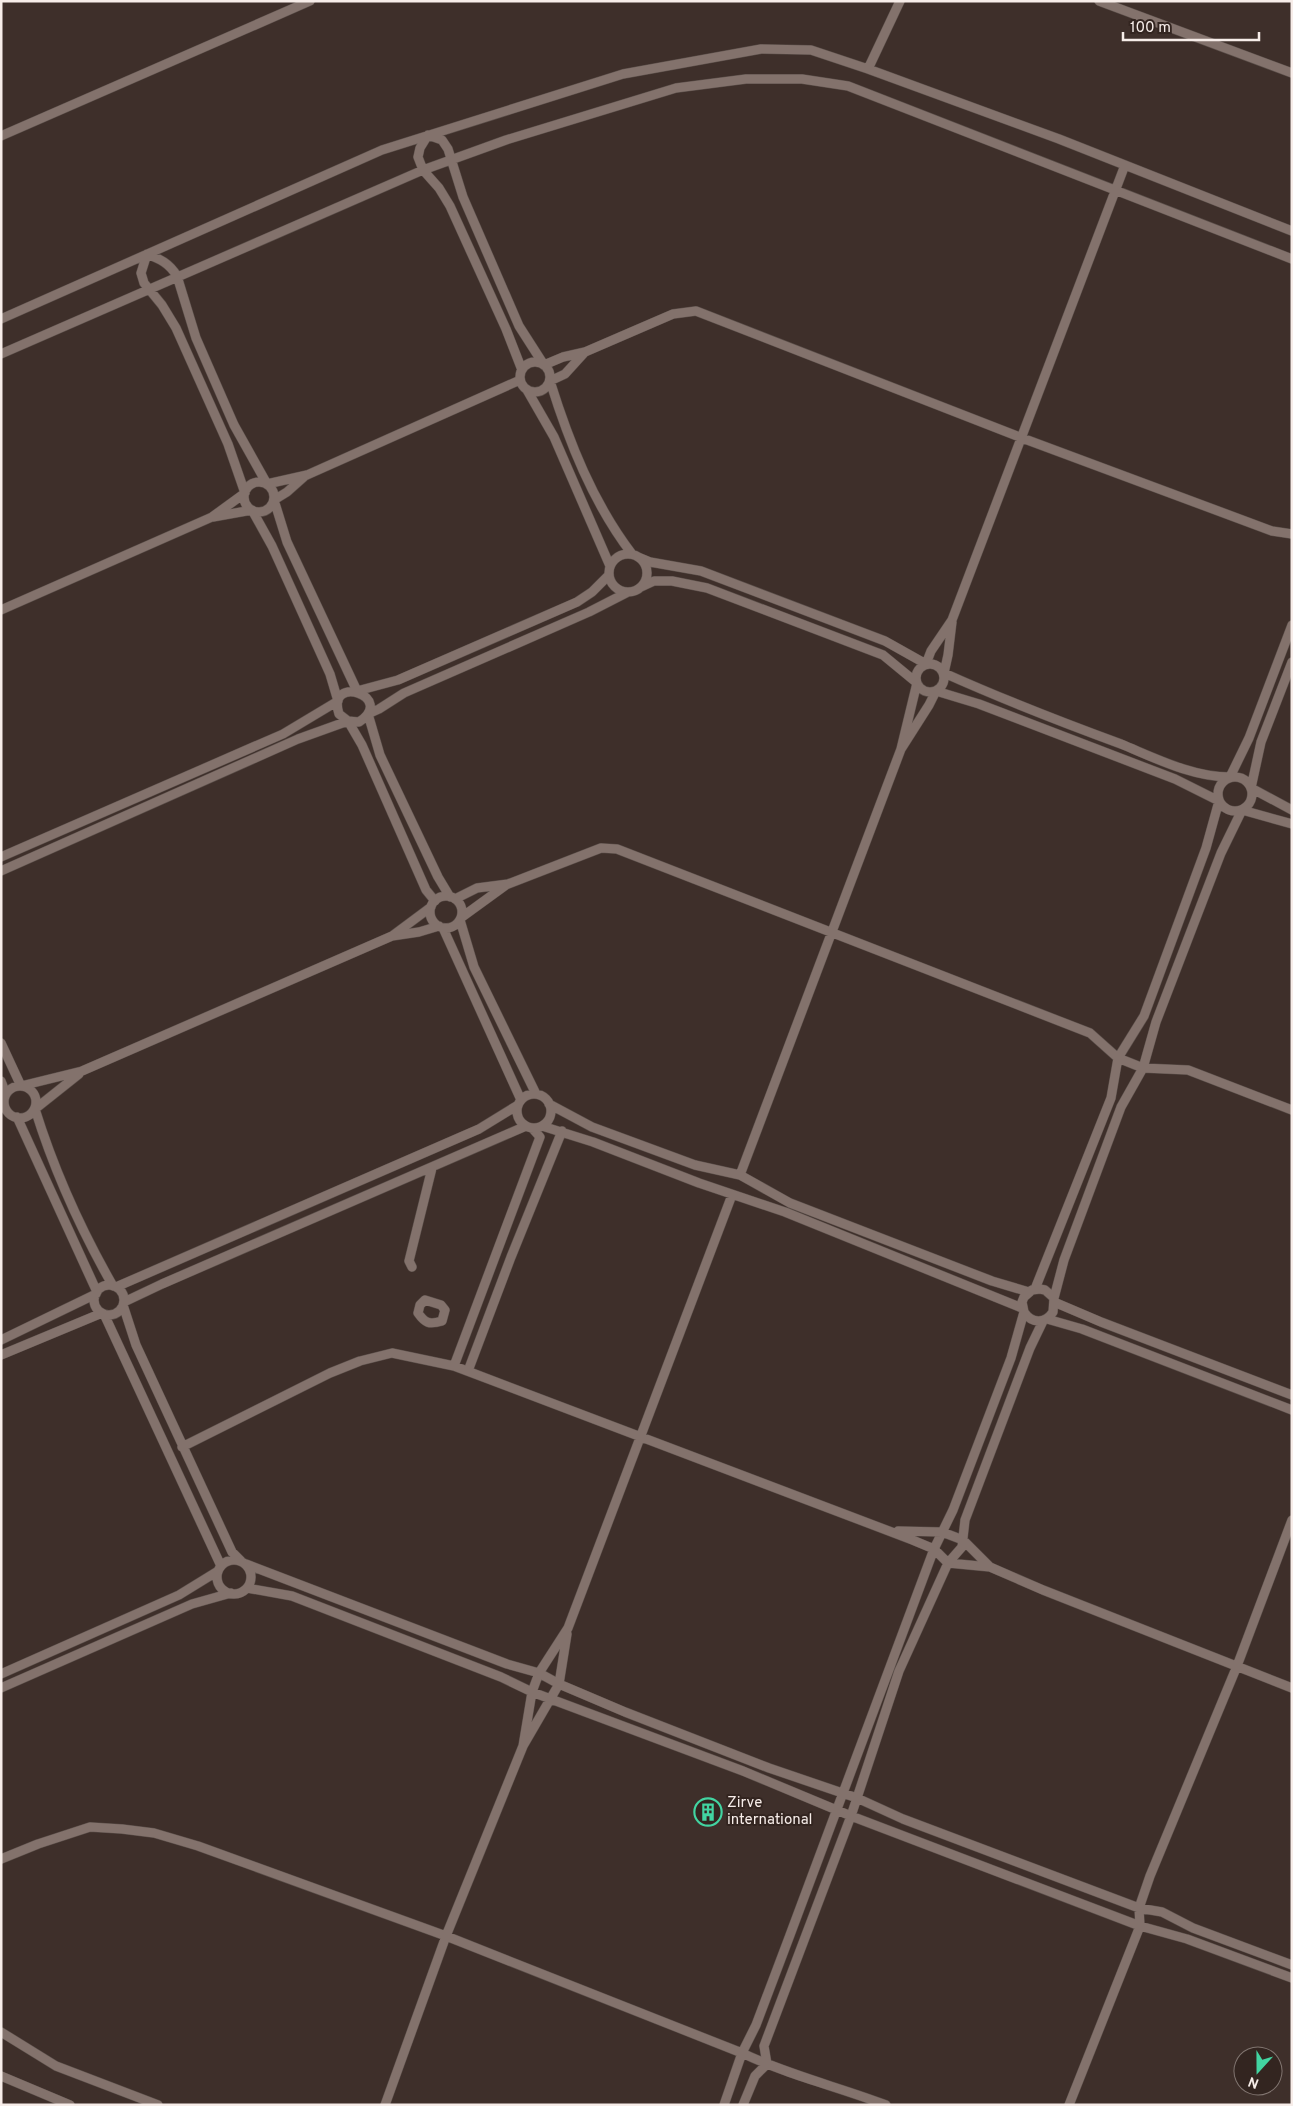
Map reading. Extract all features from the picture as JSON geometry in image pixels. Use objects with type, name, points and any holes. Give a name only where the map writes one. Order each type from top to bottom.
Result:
[{"type":"street","points":[[1,136],[310,1]]},
{"type":"street","points":[[868,69],[900,1]]},
{"type":"street","points":[[1099,1],[1292,73]]},
{"type":"street","points":[[1,319],[382,150],[622,74],[761,49],[812,50],[868,69],[1125,165],[1292,231]]},
{"type":"street","points":[[1,354],[176,276],[452,158],[676,88],[746,79],[802,79],[848,86],[1292,259]]},
{"type":"street","points":[[428,135],[442,140],[452,158],[463,197],[519,326],[550,375],[564,426],[596,498],[613,530],[635,556],[643,561],[647,573],[641,587]]},
{"type":"street","points":[[428,135],[420,148],[418,158],[423,170],[439,188],[450,206],[506,329],[522,370],[520,380],[554,437],[583,504],[615,587],[628,592]]},
{"type":"street","points":[[740,1175],[900,749],[917,684],[916,674],[926,664],[931,651],[952,620],[1125,165]]},
{"type":"street","points":[[147,254],[164,261],[172,268],[176,276],[196,338],[234,425],[267,484],[273,491],[287,542],[357,691],[362,693],[368,702],[368,714],[380,755],[438,877],[452,898],[461,907],[461,918],[474,967],[536,1094]]},
{"type":"street","points":[[147,254],[141,273],[147,289],[162,305],[176,328],[228,444],[245,493],[246,505],[252,510],[272,546],[322,657],[338,701],[339,714],[348,721],[362,745],[433,904],[431,916],[441,927],[519,1103],[517,1115],[540,1138],[454,1366]]},
{"type":"street","points":[[522,370],[532,362],[544,365],[563,356],[585,352],[673,314],[696,311],[1022,438],[1272,531],[1292,534]]},
{"type":"street","points":[[527,390],[541,391],[548,386],[550,380],[564,374],[585,352]]},
{"type":"street","points":[[1,610],[212,517],[245,493],[247,488],[255,482],[267,484],[307,474],[520,380]]},
{"type":"street","points":[[212,517],[252,510],[260,512],[270,508],[274,500],[287,492],[307,474]]},
{"type":"street","points":[[583,504],[596,498]]},
{"type":"street","points":[[1292,810],[1251,788],[1244,779],[1217,777],[1183,768],[994,696],[944,673],[937,666],[926,664],[886,641],[701,571],[650,562],[635,556],[619,556],[610,571],[592,592],[577,602],[398,680],[346,692],[338,701],[273,739],[3,857],[5,869],[277,749],[348,721],[359,722],[368,714],[404,693],[654,581],[672,581],[707,588],[883,655],[926,692],[936,691],[980,704],[1175,778],[1219,801],[1224,808],[1230,811],[1242,810],[1292,824]]},
{"type":"street","points":[[900,749],[944,681],[952,620]]},
{"type":"street","points":[[724,2105],[742,2053],[756,2025],[790,1935],[934,1549],[953,1510],[1012,1358],[1023,1310],[1024,1297],[1032,1291],[1111,1098],[1118,1058],[1144,1016],[1206,848],[1219,801],[1218,790],[1224,780],[1230,778],[1250,738],[1292,624]]},
{"type":"street","points":[[767,2064],[764,2046],[851,1816],[899,1671],[948,1563],[962,1546],[965,1520],[1030,1348],[1045,1320],[1053,1312],[1054,1300],[1064,1260],[1121,1106],[1143,1068],[1156,1022],[1221,853],[1242,810],[1250,804],[1252,798],[1251,788],[1261,742],[1292,662]]},
{"type":"street","points":[[273,739],[277,749]]},
{"type":"street","points":[[163,787],[167,797]]},
{"type":"street","points":[[89,819],[95,830]]},
{"type":"street","points":[[4,1098],[13,1087],[82,1072],[392,936],[442,897],[452,898],[477,888],[508,884],[601,848],[617,849],[1090,1033],[1118,1058],[1143,1068],[1188,1070],[1292,1110]]},
{"type":"street","points":[[392,936],[453,926],[461,918],[508,884]]},
{"type":"street","points":[[1,1044],[21,1086],[32,1090],[35,1095],[35,1109],[49,1151],[95,1255],[115,1287],[123,1295],[123,1304],[136,1345],[232,1552],[250,1570],[251,1577],[247,1588],[237,1594],[225,1591],[218,1582],[220,1568],[103,1313],[96,1307],[96,1293],[15,1116],[6,1109],[1,1081]]},
{"type":"street","points":[[1,1118],[29,1116],[35,1109],[82,1072]]},
{"type":"street","points":[[1,1340],[96,1293],[104,1286],[115,1287],[479,1129],[519,1103],[525,1096],[536,1094],[542,1096],[549,1104],[592,1127],[694,1165],[740,1175],[790,1203],[992,1281],[1032,1291],[1045,1290],[1054,1300],[1157,1344],[1292,1394]]},
{"type":"street","points":[[542,1126],[549,1118],[549,1104]]},
{"type":"street","points":[[1,1355],[103,1313],[113,1314],[123,1304],[234,1253],[529,1127],[542,1126],[732,1195],[785,1212],[1023,1310],[1030,1319],[1045,1320],[1082,1329],[1292,1410]]},
{"type":"street","points":[[468,1371],[511,1257],[562,1132]]},
{"type":"street","points":[[412,1267],[409,1261],[432,1168]]},
{"type":"street","points":[[523,1746],[532,1692],[540,1673],[568,1628],[732,1195]]},
{"type":"street","points":[[848,1238],[852,1227]]},
{"type":"street","points":[[228,1239],[234,1253]]},
{"type":"street","points":[[1153,1357],[1157,1344]]},
{"type":"street","points":[[182,1447],[330,1372],[360,1361],[392,1353],[454,1366],[890,1531],[934,1549],[948,1563],[990,1567],[1292,1688]]},
{"type":"street","points":[[981,1438],[994,1443]]},
{"type":"street","points":[[1069,2105],[1140,1926],[1139,1908],[1150,1876],[1237,1666],[1292,1520]]},
{"type":"street","points":[[890,1531],[942,1532],[963,1540],[990,1567]]},
{"type":"street","points":[[14,1683],[5,1672],[179,1595],[231,1560],[506,1664],[540,1673],[559,1684],[625,1712],[769,1768],[857,1798],[904,1819],[1139,1908],[1162,1912],[1193,1928],[1292,1965]]},
{"type":"street","points":[[247,1588],[292,1596],[501,1677],[549,1699],[743,1770],[851,1816],[1140,1926],[1187,1939],[1292,1978]]},
{"type":"street","points":[[1,1688],[192,1604],[231,1593]]},
{"type":"street","points":[[385,2105],[446,1936],[523,1746],[559,1684],[568,1628]]},
{"type":"street","points":[[72,1642],[78,1655]]},
{"type":"street","points":[[1,1860],[38,1844],[90,1827],[154,1833],[198,1846],[446,1936],[767,2064],[886,2105]]},
{"type":"street","points":[[790,1935],[803,1941]]},
{"type":"street","points":[[1,2032],[56,2066],[158,2105]]},
{"type":"street","points":[[743,2105],[754,2076],[767,2064]]},
{"type":"street","points":[[1,2076],[70,2105]]},
{"type":"place","name":"Zirve international","points":[[708,1812]]}]
